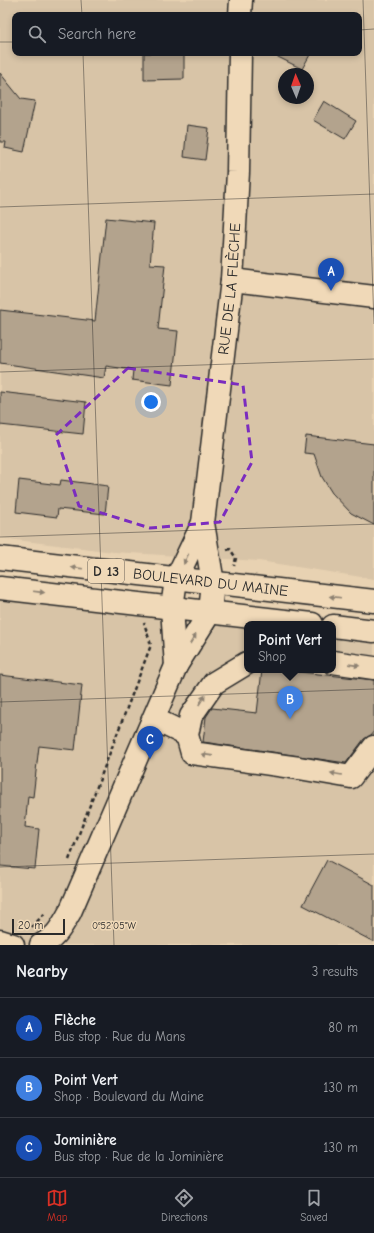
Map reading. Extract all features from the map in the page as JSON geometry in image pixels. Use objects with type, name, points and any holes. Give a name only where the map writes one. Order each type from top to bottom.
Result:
[{"type":"street","points":[[240,12],[241,0]]},
{"type":"street","name":"RUE DE LA FLÈCHE","points":[[203,524],[232,280],[238,172],[240,56]]},
{"type":"street","points":[[232,280],[374,297]]},
{"type":"street","points":[[176,666],[172,608],[176,579],[203,524]]},
{"type":"street","points":[[35,938],[49,941],[57,934],[70,912],[176,666],[210,612],[213,583],[203,524]]},
{"type":"street","name":"BOULEVARD DU MAINE","points":[[0,558],[374,601]]},
{"type":"street","name":"BOULEVARD DU MAINE","points":[[0,588],[286,621]]},
{"type":"street","points":[[336,626],[374,631]]},
{"type":"street","points":[[336,662],[374,668]]},
{"type":"street","points":[[244,665],[214,683],[191,716],[187,735],[192,753],[351,777],[374,747]]},
{"type":"street","points":[[154,719],[187,735]]},
{"type":"street","points":[[0,941],[13,945]]},
{"type":"path","points":[[68,861],[151,645],[144,623]]},
{"type":"path","points":[[35,938],[33,925],[47,911]]},
{"type":"highlighted area","points":[[128,368],[243,385],[252,462],[220,522],[150,528],[79,506],[56,435]]},
{"type":"shaded area","points":[[0,0],[374,0],[374,579],[259,561],[114,552],[0,538]]},
{"type":"shaded area","points":[[0,598],[244,627],[244,673],[336,673],[336,638],[374,643],[374,945],[0,945]]},
{"type":"building","points":[[144,56],[184,56],[184,79],[144,80]]},
{"type":"building","points":[[276,56],[309,56],[303,68],[300,68]]},
{"type":"building","points":[[0,73],[21,99],[35,101],[24,152],[5,148],[6,142],[0,142]]},
{"type":"building","points":[[324,101],[356,121],[345,139],[313,120]]},
{"type":"building","points":[[187,125],[209,128],[205,160],[184,157]]},
{"type":"building","points":[[106,218],[154,223],[150,264],[165,265],[158,329],[178,331],[172,385],[132,380],[133,370],[106,366],[104,378],[0,363],[0,310],[95,321]]},
{"type":"building","points":[[0,392],[86,402],[83,434],[0,425]]},
{"type":"building","points":[[306,436],[374,444],[374,525],[351,513],[332,493],[322,477],[314,454],[304,453]]},
{"type":"building","points":[[19,480],[60,485],[61,480],[108,486],[105,514],[58,509],[57,517],[16,512]]},
{"type":"building","points":[[262,673],[309,673],[374,680],[374,731],[371,735],[364,739],[346,763],[203,742],[206,717],[212,708],[257,713]]},
{"type":"building","points":[[0,675],[82,685],[75,750],[39,746],[33,797],[28,796],[25,827],[39,829],[35,869],[0,866]]},
{"type":"building","points":[[327,860],[374,885],[374,942],[303,905]]},
{"type":"place","name":"Flèche","points":[[331,291]]},
{"type":"place","name":"Point Vert","points":[[290,719]]},
{"type":"place","name":"Jominière","points":[[150,759]]}]
